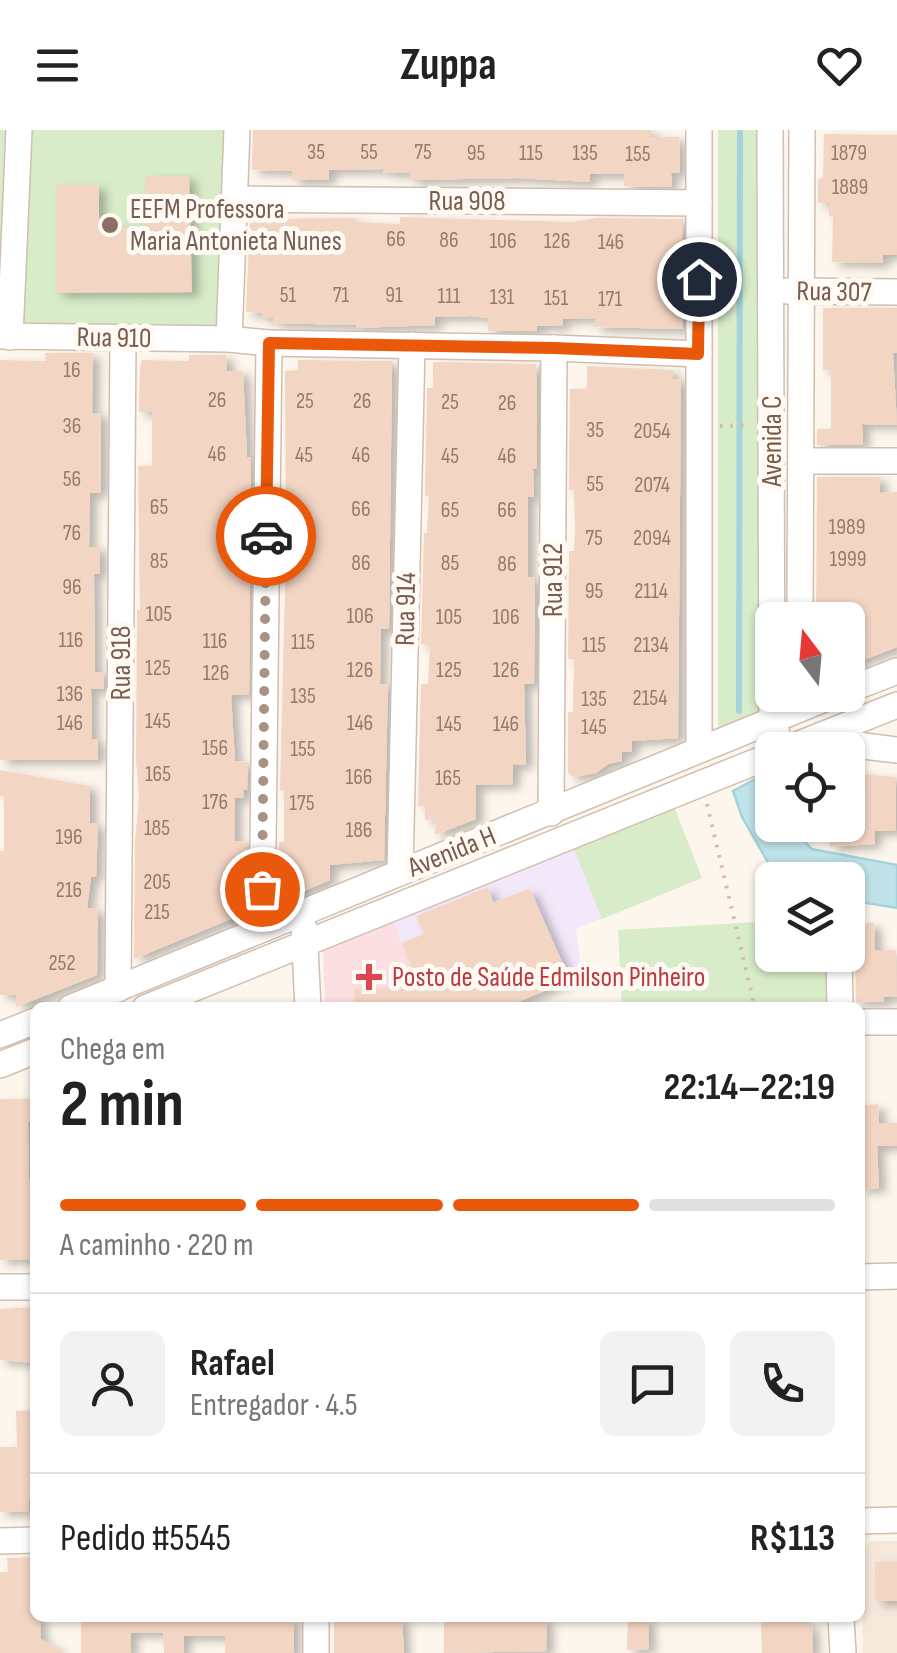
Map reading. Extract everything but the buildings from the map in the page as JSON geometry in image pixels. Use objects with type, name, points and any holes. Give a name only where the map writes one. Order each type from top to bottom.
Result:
[{"type":"street","points":[[5,336],[19,130]]},
{"type":"street","points":[[229,339],[237,130]]},
{"type":"street","points":[[698,130],[699,750]]},
{"type":"street","name":"Avenida C","points":[[770,130],[772,720],[777,732]]},
{"type":"street","name":"Avenida C","points":[[800,602],[802,130]]},
{"type":"street","name":"Rua 908","points":[[236,199],[699,203]]},
{"type":"street","name":"Rua 307","points":[[770,290],[897,292]]},
{"type":"street","name":"Rua 910","points":[[5,336],[698,354]]},
{"type":"street","name":"Rua 918","points":[[118,989],[123,338]]},
{"type":"street","points":[[262,928],[269,343]]},
{"type":"street","name":"Rua 914","points":[[400,872],[412,345]]},
{"type":"street","name":"Rua 912","points":[[551,813],[554,348]]},
{"type":"street","points":[[800,461],[897,461]]},
{"type":"street","points":[[865,683],[897,670]]},
{"type":"street","points":[[830,732],[897,705]]},
{"type":"street","name":"Avenida H","points":[[85,1002],[551,813],[784,712]]},
{"type":"street","points":[[865,746],[897,750]]},
{"type":"street","name":"Avenida H","points":[[160,1002],[755,762]]},
{"type":"street","points":[[302,914],[307,943],[308,1002]]},
{"type":"street","points":[[839,972],[840,1002]]},
{"type":"street","points":[[865,1022],[897,1022]]},
{"type":"street","points":[[0,1035],[30,1023]]},
{"type":"street","points":[[0,1065],[30,1053]]},
{"type":"street","points":[[865,1278],[897,1276]]},
{"type":"street","points":[[0,1287],[30,1287]]},
{"type":"street","points":[[865,1521],[897,1520]]},
{"type":"street","points":[[0,1541],[30,1540]]},
{"type":"street","points":[[316,1622],[316,1653]]},
{"type":"street","points":[[842,1622],[843,1653]]},
{"type":"path","points":[[720,426],[757,425]]},
{"type":"path","points":[[702,784],[754,1002]]},
{"type":"shaded area","points":[[573,847],[702,878],[576,929],[582,975],[516,1002],[425,1002],[393,921]]},
{"type":"shaded area","name":"Posto de Saúde Edmilson Pinheiro","points":[[393,921],[425,1002],[325,1002],[323,946]]},
{"type":"shaded area","points":[[871,1541],[897,1541],[897,1653],[863,1653],[865,1548]]},
{"type":"green space","name":"EEFM Professora Maria Antonieta Nunes","points":[[0,130],[227,130],[222,327],[0,324]]},
{"type":"green space","points":[[718,130],[763,130],[762,602],[755,602],[755,712],[762,712],[762,718],[723,734],[718,725]]},
{"type":"green space","points":[[674,807],[702,878],[602,919],[573,847]]},
{"type":"green space","points":[[755,922],[755,972],[828,972],[829,1002],[622,1002],[618,930]]},
{"type":"water","points":[[755,779],[755,840],[742,817],[733,791]]},
{"type":"water","points":[[756,842],[805,842],[812,849],[897,865],[897,908],[865,903],[865,862],[768,862]]},
{"type":"waterway","points":[[739,711],[740,130]]},
{"type":"way so far","points":[[262,889],[266,536]]},
{"type":"place","name":"EEFM Professora Maria Antonieta Nunes","points":[[110,225]]},
{"type":"place","name":"Posto de Saúde Edmilson Pinheiro","points":[[369,977]]},
{"type":"route","points":[[266,536],[269,343],[698,354],[699,279]]}]
